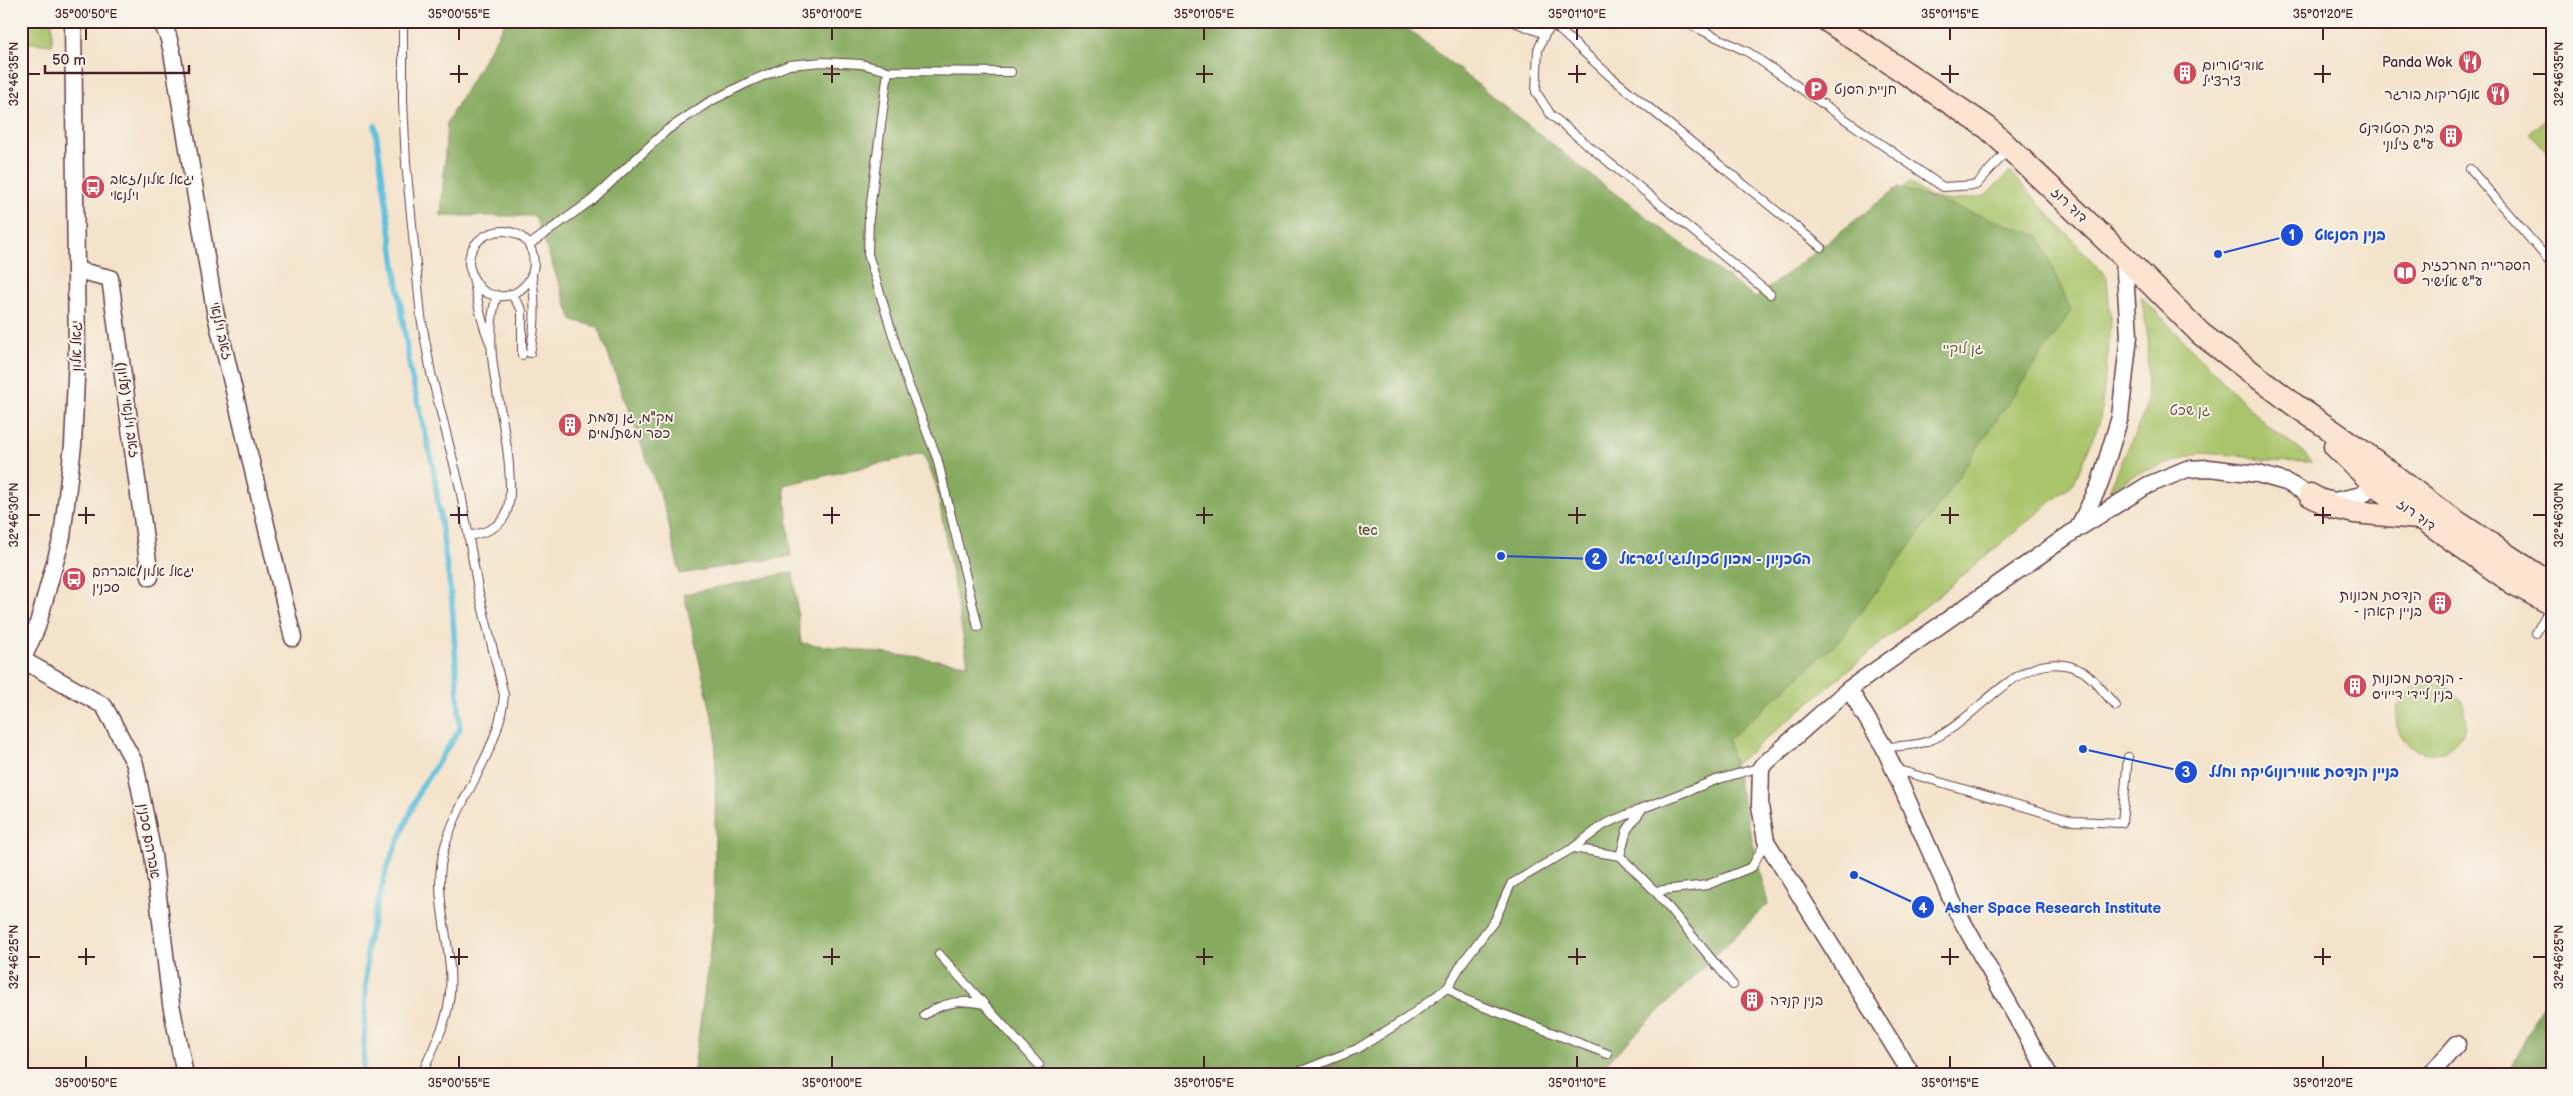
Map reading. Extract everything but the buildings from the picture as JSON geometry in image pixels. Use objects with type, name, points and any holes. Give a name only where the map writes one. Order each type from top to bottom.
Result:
[{"type":"street","name":"יגאל אלון","points":[[22,660],[37,627],[62,537],[73,445],[76,270],[73,21]]},
{"type":"street","name":"זאב וילנאי","points":[[161,21],[168,36],[172,52],[215,311],[293,638]]},
{"type":"street","name":"דוד רוז","points":[[1828,21],[1988,128],[2124,257],[2201,334],[2296,406],[2380,477],[2422,519],[2512,583],[2552,605]]},
{"type":"street","points":[[2077,529],[2099,486],[2120,417],[2129,336],[2124,257]]},
{"type":"street","name":"זאב וילנאי (עליון)","points":[[76,270],[110,278],[150,577]]},
{"type":"street","points":[[1912,1075],[1766,841],[1760,806],[1761,767],[1849,689],[2077,529],[2148,485],[2187,469],[2209,468],[2258,474],[2286,482],[2333,506],[2355,512],[2402,515],[2422,519]]},
{"type":"street","name":"דוד רוז","points":[[2380,477],[2552,586]]},
{"type":"street","points":[[2310,495],[2334,501],[2354,498],[2362,495],[2380,477]]},
{"type":"street","name":"אברהם סכנין","points":[[22,660],[104,706],[135,764],[153,855],[171,1004],[185,1075]]},
{"type":"street","points":[[1849,689],[1884,747],[1957,912],[2049,1075]]},
{"type":"street","points":[[2430,1075],[2457,1044]]},
{"type":"lane","points":[[403,21],[403,100],[406,164],[421,317],[431,373],[460,488],[478,589],[504,695],[503,712],[497,732],[458,811],[445,846],[440,874],[440,909],[450,970],[450,992],[447,1015],[440,1038],[422,1075]]},
{"type":"lane","points":[[1512,21],[1545,34]]},
{"type":"lane","points":[[1682,21],[1748,52],[1943,187],[1976,185],[2009,148]]},
{"type":"lane","points":[[1770,294],[1551,115],[1536,92],[1538,50],[1545,34],[1554,22],[1611,77],[1821,247]]},
{"type":"lane","points":[[529,245],[592,200],[667,130],[709,102],[789,65],[823,62],[861,64],[888,71],[1011,72]]},
{"type":"lane","points":[[888,71],[869,218],[868,254],[906,378],[937,458],[978,627]]},
{"type":"lane","points":[[2470,169],[2552,264]]},
{"type":"lane","points":[[469,536],[491,529],[500,523],[506,515],[511,488],[508,453],[491,345],[478,307],[469,260],[477,242],[485,235],[504,230],[514,233],[529,245],[534,255],[532,276],[536,304],[535,329],[526,354],[522,310],[511,294]]},
{"type":"lane","points":[[474,279],[486,293],[497,295],[511,294],[522,289],[532,276]]},
{"type":"lane","points":[[491,345],[492,312],[497,295]]},
{"type":"lane","points":[[2536,633],[2552,605]]},
{"type":"lane","points":[[1884,747],[1912,745],[1933,739],[1954,726],[2017,676],[2040,666],[2065,665],[2083,671],[2116,706]]},
{"type":"lane","points":[[1893,769],[2073,821],[2122,823],[2128,758]]},
{"type":"lane","points":[[1291,1075],[1357,1049],[1408,1018],[1448,987],[1463,962],[1495,920],[1511,884],[1573,848],[1605,824],[1716,780],[1761,767]]},
{"type":"lane","points":[[1620,856],[1627,830],[1643,808]]},
{"type":"lane","points":[[1655,892],[1707,885],[1752,867],[1766,841]]},
{"type":"lane","points":[[1573,848],[1620,856],[1655,892],[1733,985]]},
{"type":"lane","points":[[940,954],[1039,1065]]},
{"type":"lane","points":[[1448,987],[1463,1000],[1608,1054]]},
{"type":"lane","points":[[924,1015],[934,1008],[960,1000],[984,1004]]},
{"type":"green space","points":[[21,21],[52,21],[52,45],[21,42]]},
{"type":"green space","name":"tec","points":[[506,21],[1398,21],[1601,183],[1755,298],[1898,187],[2039,236],[2071,311],[1923,528],[1840,640],[1728,740],[1768,904],[1594,1075],[693,1075],[714,921],[716,734],[684,594],[793,572],[801,643],[968,664],[936,484],[923,454],[784,485],[791,556],[680,574],[665,509],[598,327],[572,320],[535,216],[441,216],[447,122]]},
{"type":"green space","points":[[2552,113],[2552,158],[2529,133]]},
{"type":"green space","name":"גן לוקיי","points":[[2010,172],[2107,277],[2111,326],[2100,421],[2074,483],[1716,780],[1772,312],[1909,182],[1929,197],[1952,201],[1985,196]]},
{"type":"green space","name":"גן שכט","points":[[2141,296],[2249,407],[2271,428],[2302,451],[2312,462],[2265,461],[2245,456],[2200,453],[2141,472],[2109,490],[2146,409],[2148,337]]},
{"type":"green space","points":[[2438,683],[2451,689],[2460,698],[2464,704],[2466,718],[2464,732],[2456,743],[2445,751],[2424,753],[2417,751],[2406,743],[2398,732],[2396,711],[2398,704],[2406,693],[2417,685]]},
{"type":"green space","points":[[2552,984],[2552,1075],[2508,1075]]},
{"type":"waterway","points":[[363,1075],[367,945],[387,867],[421,788],[460,729],[452,602],[433,466],[410,370],[375,125]]},
{"type":"place","name":"Panda Wok","points":[[2470,62]]},
{"type":"place","name":"אודיטוריום צ'רצ'יל","points":[[2185,73]]},
{"type":"place","name":"חניית הסנט","points":[[1816,89]]},
{"type":"place","name":"אנטריקות בורגר","points":[[2498,94]]},
{"type":"place","name":"בית הסטודנט ע\"ש זילוני","points":[[2451,136]]},
{"type":"place","name":"יגאל אלון/זאב וילנאי","points":[[93,187]]},
{"type":"place","name":"בנין הסנאט","points":[[2218,254]]},
{"type":"place","name":"הספרייה המרכזית ע\"ש אלישיר","points":[[2405,273]]},
{"type":"place","name":"מק\"מ, גן נעמת כפר משתלמים","points":[[570,425]]},
{"type":"place","name":"הטכניון - מכון טכנולוגי לישראל","points":[[1501,556]]},
{"type":"place","name":"יגאל אלון/אברהם סכנין","points":[[74,579]]},
{"type":"place","name":"הנדסת מכונות - בניין קאהן","points":[[2440,603]]},
{"type":"place","name":"הנדסת מכונות - בנין ליידי דייויס","points":[[2355,686]]},
{"type":"place","name":"בניין הנדסת אווירונוטיקה וחלל","points":[[2083,749]]},
{"type":"place","name":"Asher Space Research Institute","points":[[1854,875]]},
{"type":"place","name":"בנין קנדה","points":[[1752,1000]]}]
